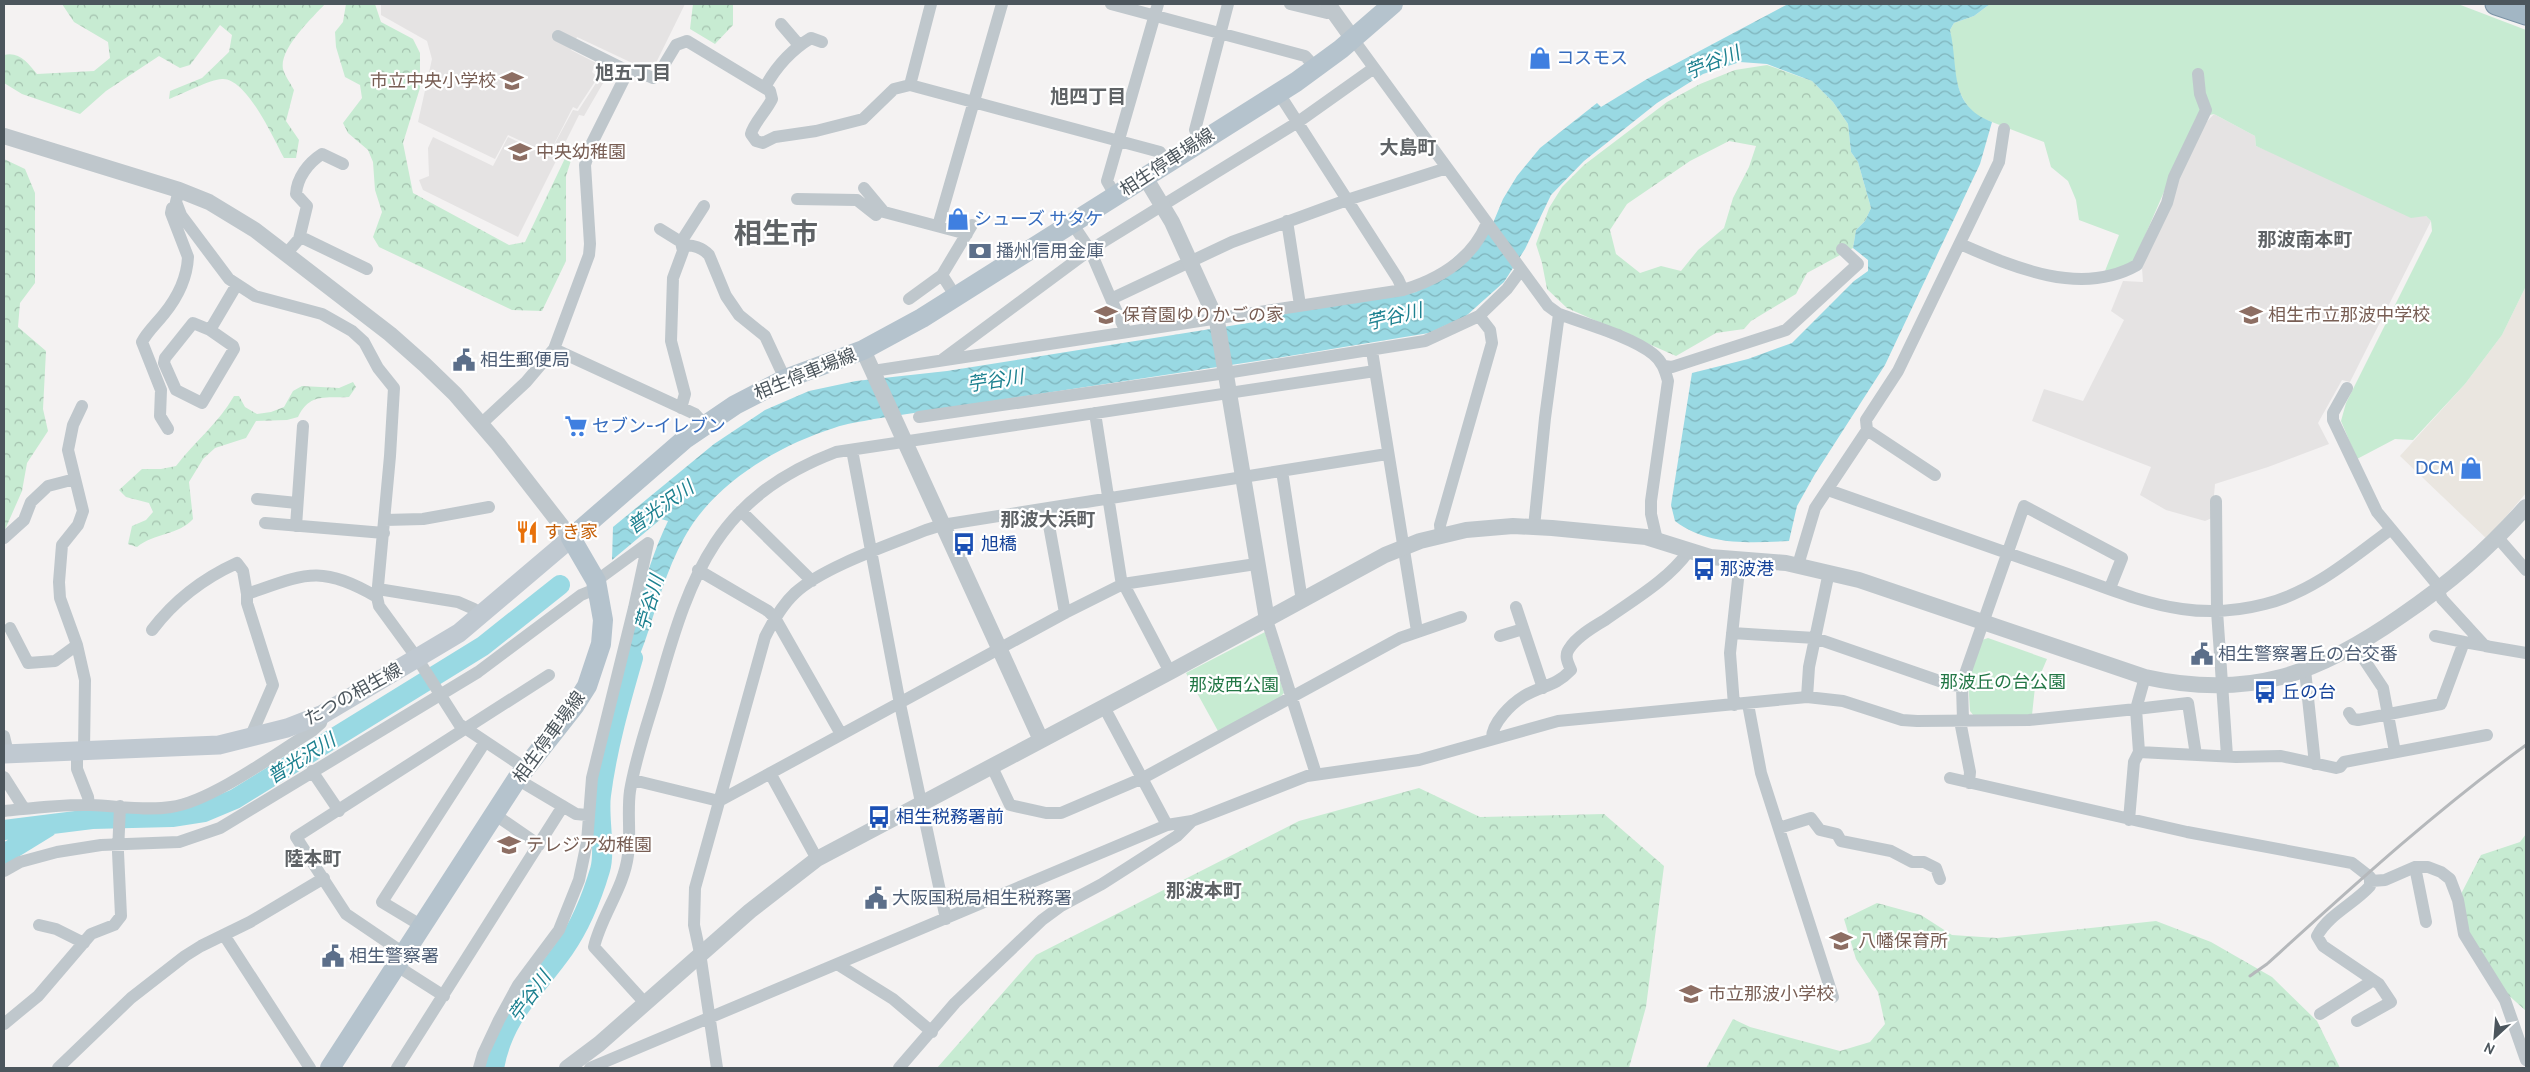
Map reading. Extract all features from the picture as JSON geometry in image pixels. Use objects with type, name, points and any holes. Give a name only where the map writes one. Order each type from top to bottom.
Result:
[{"type":"highway","points":[[2496,4],[2526,14]]},
{"type":"main road","name":"相生停車場線","points":[[330,1068],[521,773],[575,705],[593,670],[601,644],[603,620],[597,585],[571,538],[705,425],[754,394],[785,379],[863,350],[956,297],[1278,92],[1353,39],[1393,4]]},
{"type":"main road","name":"たつの相生線","points":[[5,748],[81,751],[219,745],[255,738],[323,714],[419,661],[460,633],[571,538]]},
{"type":"street","points":[[910,85],[932,4]]},
{"type":"street","points":[[938,226],[1002,4]]},
{"type":"street","points":[[1111,4],[1156,10],[1220,33],[1305,56],[1315,67]]},
{"type":"street","points":[[1200,140],[1195,130],[1228,4]]},
{"type":"street","points":[[1290,4],[1326,13],[1330,7],[1540,298],[1560,314],[1640,346],[1654,354],[1664,366],[1668,381],[1651,501],[1651,514],[1658,540]]},
{"type":"street","points":[[1115,196],[1108,181],[1156,10]]},
{"type":"street","points":[[781,24],[799,45]]},
{"type":"street","points":[[558,36],[628,71],[637,71],[652,78],[658,75],[676,45],[688,41],[770,91],[772,99],[766,112],[752,128],[751,134],[756,141],[763,143],[775,137],[816,131],[863,119],[894,89],[910,85],[1160,152],[1166,162]]},
{"type":"street","points":[[765,87],[773,74],[799,45],[811,38],[822,42]]},
{"type":"street","points":[[940,361],[1090,250],[1298,122],[1374,68]]},
{"type":"street","points":[[481,424],[526,382],[554,349],[589,255],[585,165],[592,143],[628,71]]},
{"type":"street","points":[[1960,244],[2031,272],[2065,278],[2104,276],[2127,270],[2137,265],[2167,203],[2174,177],[2206,110],[2200,94],[2198,74]]},
{"type":"street","points":[[1278,92],[1398,278],[1403,290]]},
{"type":"street","points":[[1798,565],[1815,508],[1867,430],[1866,420],[1898,370],[1999,162],[2004,129]]},
{"type":"street","points":[[4,136],[236,218],[286,254],[418,359],[455,394],[571,538]]},
{"type":"street","points":[[286,254],[299,239],[306,206],[296,194],[297,181],[316,158],[322,154],[343,164]]},
{"type":"street","points":[[1111,299],[1190,260],[1347,200],[1447,168]]},
{"type":"street","points":[[1145,177],[1162,204],[1217,320],[1266,620],[1316,774]]},
{"type":"street","points":[[864,188],[884,212],[900,218],[938,226],[970,230],[942,275],[909,299]]},
{"type":"street","points":[[178,196],[181,216],[202,247],[236,286],[256,296],[322,314],[352,331],[364,342],[378,368],[394,388],[385,527],[377,593],[379,606],[465,729],[485,742],[563,806],[576,814],[587,816]]},
{"type":"street","points":[[168,429],[160,416],[161,390],[142,342],[173,303],[186,272],[188,257],[171,213],[172,206],[178,196]]},
{"type":"street","points":[[797,199],[858,200],[877,215],[882,215],[884,212]]},
{"type":"street","points":[[681,408],[686,394],[671,341],[673,278],[683,251],[682,244],[704,206]]},
{"type":"street","points":[[1288,222],[1300,305]]},
{"type":"street","points":[[1072,223],[1090,250],[1126,332]]},
{"type":"street","points":[[875,373],[940,361],[1403,290],[1437,278],[1452,268],[1474,248],[1489,225]]},
{"type":"street","points":[[660,229],[682,244],[690,244],[706,251],[726,296],[739,315],[765,336],[785,379]]},
{"type":"street","points":[[299,239],[305,239],[367,269]]},
{"type":"street","points":[[1664,366],[1672,367],[1786,330],[1858,264],[1842,249]]},
{"type":"street","points":[[919,417],[1372,351],[1425,341],[1479,316],[1507,289],[1519,268]]},
{"type":"street","points":[[942,275],[956,297]]},
{"type":"street","points":[[210,330],[236,286]]},
{"type":"street","points":[[1534,527],[1546,408],[1560,314]]},
{"type":"street","points":[[1441,535],[1440,525],[1492,343],[1490,330],[1479,316]]},
{"type":"street","points":[[193,323],[210,330],[234,346],[234,350],[202,403],[176,390],[164,363],[165,358],[193,323]]},
{"type":"street","points":[[554,349],[695,414],[705,425]]},
{"type":"street","points":[[863,350],[1041,740]]},
{"type":"street","points":[[1372,351],[1387,454],[1417,631]]},
{"type":"street","points":[[644,1003],[594,947],[628,857],[628,817],[633,780],[670,644],[698,570],[717,539],[741,511],[786,475],[836,452],[1375,371]]},
{"type":"street","points":[[2347,388],[2333,413],[2333,420],[2366,491],[2390,530],[2435,582],[2442,599],[2488,646]]},
{"type":"street","points":[[82,406],[73,425],[68,450],[83,511],[78,525],[62,545],[59,582],[62,608],[77,645],[84,680],[81,751],[77,769],[89,805]]},
{"type":"street","points":[[1095,413],[1123,584],[1170,672]]},
{"type":"street","points":[[296,526],[303,426]]},
{"type":"street","points":[[1867,430],[1935,475]]},
{"type":"street","points":[[852,450],[920,804],[946,919]]},
{"type":"street","points":[[717,1068],[694,925],[693,902],[765,637],[775,618],[796,592],[812,581],[871,553],[942,525],[1387,454]]},
{"type":"street","points":[[1282,471],[1302,601]]},
{"type":"street","points":[[4,538],[24,520],[32,502],[48,486],[75,479]]},
{"type":"street","points":[[1828,490],[2110,588],[2166,606],[2193,610],[2217,611],[2266,604],[2299,592],[2331,574],[2390,530]]},
{"type":"street","points":[[257,499],[297,503]]},
{"type":"street","points":[[2216,501],[2217,611],[2227,756]]},
{"type":"street","points":[[1969,783],[1970,772],[1961,726],[1963,720],[1962,686],[2006,552],[2024,506],[2122,558],[2110,588]]},
{"type":"street","points":[[264,523],[296,526],[385,527],[489,507]]},
{"type":"street","points":[[572,1067],[700,953],[784,883],[817,859],[1402,547],[1441,535],[1491,527],[1534,527],[1658,540],[1688,552],[1740,561],[1798,565],[1829,572],[2145,677],[2171,683],[2221,685],[2260,682],[2306,670],[2354,646],[2463,572],[2526,507]]},
{"type":"street","points":[[1046,509],[1065,613]]},
{"type":"street","points":[[741,511],[812,581]]},
{"type":"street","points":[[2498,538],[2526,570]]},
{"type":"street","points":[[4,871],[36,856],[119,841],[179,842],[220,828],[497,659],[597,585],[648,543],[634,608],[594,768],[587,816],[584,864],[566,916],[518,985],[487,1045],[479,1068]]},
{"type":"street","points":[[1492,738],[1492,731],[1503,715],[1523,696],[1560,681],[1571,670],[1566,656],[1569,648],[1589,630],[1638,597],[1674,568],[1688,552]]},
{"type":"street","points":[[1734,705],[1730,653],[1740,561]]},
{"type":"street","points":[[152,630],[161,618],[209,576],[237,562],[243,571],[247,603],[273,685],[253,731],[255,738]]},
{"type":"street","points":[[633,780],[719,801],[1065,613],[1123,584],[1256,564]]},
{"type":"street","points":[[698,570],[768,611],[775,618],[841,734]]},
{"type":"street","points":[[1807,697],[1809,667],[1829,572]]},
{"type":"street","points":[[247,594],[308,574],[336,578],[377,593],[458,602],[474,609],[480,616]]},
{"type":"street","points":[[1516,607],[1542,688]]},
{"type":"street","points":[[992,767],[1010,805],[1046,813],[1062,813],[1143,778],[1400,638],[1461,617]]},
{"type":"street","points":[[10,628],[28,663],[55,661],[77,645]]},
{"type":"street","points":[[1500,636],[1523,629]]},
{"type":"street","points":[[1732,634],[1815,638],[1951,685],[1962,686]]},
{"type":"street","points":[[2435,636],[2526,653]]},
{"type":"street","points":[[2349,713],[2353,719],[2358,720],[2389,716],[2441,704],[2464,642]]},
{"type":"street","points":[[2354,646],[2383,688],[2395,752]]},
{"type":"street","points":[[2306,670],[2315,764]]},
{"type":"street","points":[[444,996],[346,914],[296,837],[549,676]]},
{"type":"street","points":[[2129,820],[2134,762],[2139,752],[2136,708],[2145,677]]},
{"type":"street","points":[[590,1068],[1167,825],[1192,822],[1316,774],[1413,762],[1440,756],[1492,738],[1558,722],[1807,697],[1859,704],[1902,720],[2044,720],[2188,703],[2196,755]]},
{"type":"street","points":[[1748,704],[1761,773],[1833,997]]},
{"type":"street","points":[[1104,707],[1167,825]]},
{"type":"street","points":[[4,810],[23,807],[89,805],[120,808],[172,807],[201,799],[312,731],[321,723],[323,714]]},
{"type":"street","points":[[2139,752],[2227,756],[2281,756],[2315,764],[2340,767],[2344,762],[2487,734]]},
{"type":"street","points":[[422,926],[382,902],[485,742]]},
{"type":"street","points":[[312,771],[339,811]]},
{"type":"street","points":[[770,773],[817,859]]},
{"type":"street","points":[[4,777],[23,807]]},
{"type":"street","points":[[1950,778],[2129,820],[2344,860],[2359,868],[2371,881]]},
{"type":"street","points":[[397,1068],[563,806]]},
{"type":"street","points":[[4,1024],[38,996],[91,934],[114,925],[121,916],[120,808]]},
{"type":"street","points":[[494,814],[539,844]]},
{"type":"street","points":[[1779,828],[1810,818],[1820,830],[1837,834],[1841,841],[1891,851],[1912,862],[1924,862],[1936,868],[1940,879]]},
{"type":"street","points":[[899,1068],[960,998],[1042,920],[1061,906],[1102,884],[1119,871],[1171,841],[1189,828],[1192,822]]},
{"type":"street","points":[[2371,881],[2385,880],[2415,867],[2428,867],[2441,872],[2450,879],[2458,900],[2464,934],[2505,1000],[2526,1060]]},
{"type":"street","points":[[2415,867],[2426,922]]},
{"type":"street","points":[[58,1068],[130,998],[185,956],[250,922],[324,878]]},
{"type":"street","points":[[2357,1021],[2391,1002],[2379,984],[2322,946],[2317,936],[2338,913],[2359,899],[2371,881]]},
{"type":"street","points":[[39,925],[56,929],[84,943]]},
{"type":"street","points":[[224,935],[310,1068]]},
{"type":"street","points":[[837,964],[893,999],[932,1032]]},
{"type":"street","points":[[2320,1014],[2369,983],[2368,976]]},
{"type":"shaded area","name":"市立中央小学校","points":[[381,4],[685,4],[653,69],[647,70],[577,37],[571,50],[596,63],[592,72],[598,77],[577,109],[573,107],[549,154],[508,135],[495,159],[418,122],[432,59],[427,41],[381,15]]},
{"type":"shaded area","name":"中央幼稚園","points":[[598,65],[610,71],[584,116],[579,115],[518,237],[423,190],[419,180],[429,176],[428,148],[433,137],[493,166],[508,137],[548,156],[573,110],[578,111],[600,77],[595,72]]},
{"type":"shaded area","name":"相生市立那波中学校","points":[[2214,114],[2255,136],[2256,146],[2426,216],[2431,221],[2350,382],[2342,380],[2318,423],[2329,444],[2268,467],[2215,484],[2212,518],[2205,521],[2166,510],[2140,495],[2151,467],[2032,421],[2044,389],[2083,401],[2124,320],[2111,311],[2123,281],[2143,282],[2142,268],[2184,160],[2200,129]]},
{"type":"shaded area","name":"DCM","points":[[2526,286],[2526,493],[2487,539],[2400,456],[2465,384],[2502,335]]},
{"type":"green space","points":[[62,4],[325,4],[291,43],[283,61],[284,72],[294,90],[286,121],[299,140],[296,158],[284,158],[259,111],[241,89],[232,82],[218,79],[169,99],[170,91],[202,78],[229,52],[232,35],[220,25],[190,65],[180,68],[159,56],[106,91],[80,114],[22,94],[4,83],[4,55],[19,56],[37,74],[94,71],[110,58],[108,42],[74,22]]},
{"type":"green space","points":[[346,4],[375,4],[381,22],[413,39],[420,53],[420,88],[403,143],[413,193],[509,245],[525,242],[568,152],[575,148],[566,176],[566,261],[542,311],[512,310],[379,247],[373,237],[382,212],[375,190],[373,162],[368,150],[348,133],[343,123],[362,98],[360,85],[345,77],[336,47],[335,32],[343,22]]},
{"type":"green space","points":[[693,4],[733,4],[733,25],[715,44],[690,29]]},
{"type":"green space","points":[[1990,4],[2458,4],[2526,30],[2526,286],[2502,335],[2465,384],[2413,440],[2395,439],[2357,459],[2341,421],[2346,403],[2432,231],[2431,221],[2426,216],[2411,218],[2256,146],[2255,136],[2214,114],[2196,118],[2134,261],[2122,268],[2105,271],[2119,235],[2079,220],[2076,200],[2068,181],[2051,167],[2044,142],[1979,117],[1970,109],[1959,89],[1950,30],[1954,23],[1974,16]]},
{"type":"green space","points":[[1767,65],[1812,81],[1833,102],[1848,124],[1851,152],[1858,162],[1871,208],[1865,221],[1856,230],[1853,248],[1807,273],[1796,294],[1751,321],[1744,329],[1716,333],[1676,356],[1567,308],[1547,289],[1536,244],[1549,208],[1562,187],[1584,165],[1667,102],[1700,84],[1735,70]],"holes":[[[1729,141],[1756,146],[1749,167],[1733,198],[1724,228],[1698,250],[1681,271],[1661,266],[1640,273],[1616,254],[1610,230],[1627,204],[1690,161]]]},
{"type":"green space","points":[[4,159],[25,169],[35,193],[35,283],[20,303],[18,327],[46,351],[43,409],[48,431],[27,463],[22,491],[4,532]]},
{"type":"green space","points":[[353,382],[356,387],[349,397],[325,397],[313,400],[302,409],[298,417],[287,420],[256,421],[246,438],[215,448],[203,459],[189,482],[193,519],[181,528],[144,542],[137,547],[128,544],[132,526],[146,520],[153,512],[149,503],[126,497],[119,490],[142,469],[161,469],[176,466],[214,424],[234,396],[239,396],[245,407],[257,414],[271,412],[284,407],[293,391],[302,386],[339,388]]},
{"type":"green space","name":"那波西公園","points":[[1265,632],[1284,693],[1277,700],[1218,731],[1186,673]]},
{"type":"green space","name":"那波丘の台公園","points":[[1988,638],[2047,659],[2035,687],[2032,715],[1974,716],[1970,711],[1968,679],[1982,640]]},
{"type":"green space","points":[[1419,788],[1480,817],[1604,814],[1664,866],[1646,1007],[1629,1068],[937,1068],[1036,955],[1299,821]]},
{"type":"green space","points":[[2526,834],[2526,1011],[2505,992],[2465,934],[2461,894],[2481,855],[2520,842]]},
{"type":"green space","points":[[1877,903],[1921,915],[1952,935],[1997,938],[2156,921],[2211,942],[2272,977],[2317,1021],[2340,1068],[1706,1068],[1733,1019],[1750,1027],[1840,1051],[1870,1042],[1885,1024],[1878,992],[1856,959],[1844,919]]},
{"type":"water","points":[[1788,4],[1990,4],[1974,16],[1954,23],[1950,30],[1958,84],[1962,96],[1968,106],[1978,115],[1992,122],[1980,164],[1885,365],[1815,474],[1797,506],[1789,541],[1744,542],[1715,539],[1701,535],[1675,521],[1671,505],[1692,373],[1748,359],[1792,343],[1854,281],[1868,271],[1868,260],[1853,248],[1856,230],[1865,221],[1871,208],[1858,162],[1851,152],[1848,124],[1833,102],[1812,81],[1767,64],[1740,62],[1703,74],[1657,103],[1584,161],[1551,195],[1525,249],[1504,282],[1466,316],[1429,333],[874,419],[844,425],[812,436],[769,456],[729,484],[696,519],[684,538],[667,576],[642,650],[615,707],[643,589],[658,543],[668,521],[661,519],[612,560],[613,527],[714,444],[765,410],[809,391],[856,381],[947,371],[1267,320],[1268,315],[1416,292],[1493,223],[1503,199],[1517,176],[1540,148],[1597,103],[1601,107],[1647,79]]},
{"type":"waterway","name":"普光沢川","points":[[4,830],[92,819],[172,817],[204,812],[235,799],[483,646],[560,585]]},
{"type":"waterway","name":"苧谷川","points":[[494,1068],[498,1050],[512,1018],[570,940],[585,911],[597,880],[602,862],[601,795],[614,726],[633,658]]},
{"type":"waterway","points":[[4,854],[48,827]]},
{"type":"railway","points":[[2250,976],[2267,964],[2426,823],[2526,745]]},
{"type":"place","name":"コスモス","points":[[1540,58]]},
{"type":"place","name":"市立中央小学校","points":[[512,81]]},
{"type":"place","name":"中央幼稚園","points":[[520,152]]},
{"type":"place","name":"シューズ サタケ","points":[[958,219]]},
{"type":"place","name":"播州信用金庫","points":[[980,251]]},
{"type":"place","name":"保育園ゆりかごの家","points":[[1106,315]]},
{"type":"place","name":"相生市立那波中学校","points":[[2251,315]]},
{"type":"place","name":"相生郵便局","points":[[464,360]]},
{"type":"place","name":"セブン-イレブン","points":[[576,426]]},
{"type":"place","name":"DCM","points":[[2471,468]]},
{"type":"place","name":"すき家","points":[[527,532]]},
{"type":"place","name":"旭橋","points":[[964,544]]},
{"type":"place","name":"那波港","points":[[1704,569]]},
{"type":"place","name":"相生警察署丘の台交番","points":[[2202,654]]},
{"type":"place","name":"丘の台","points":[[2265,692]]},
{"type":"place","name":"相生税務署前","points":[[879,817]]},
{"type":"place","name":"テレジア幼稚園","points":[[509,845]]},
{"type":"place","name":"大阪国税局相生税務署","points":[[876,898]]},
{"type":"place","name":"八幡保育所","points":[[1841,941]]},
{"type":"place","name":"相生警察署","points":[[333,956]]},
{"type":"place","name":"市立那波小学校","points":[[1691,994]]},
{"type":"district","name":"旭五丁目","points":[[633,72]]},
{"type":"district","name":"旭四丁目","points":[[1088,96]]},
{"type":"district","name":"大島町","points":[[1408,147]]},
{"type":"district","name":"相生市","points":[[776,233]]},
{"type":"district","name":"那波南本町","points":[[2305,239]]},
{"type":"district","name":"那波大浜町","points":[[1048,519]]},
{"type":"district","name":"陸本町","points":[[313,858]]},
{"type":"district","name":"那波本町","points":[[1204,890]]}]
